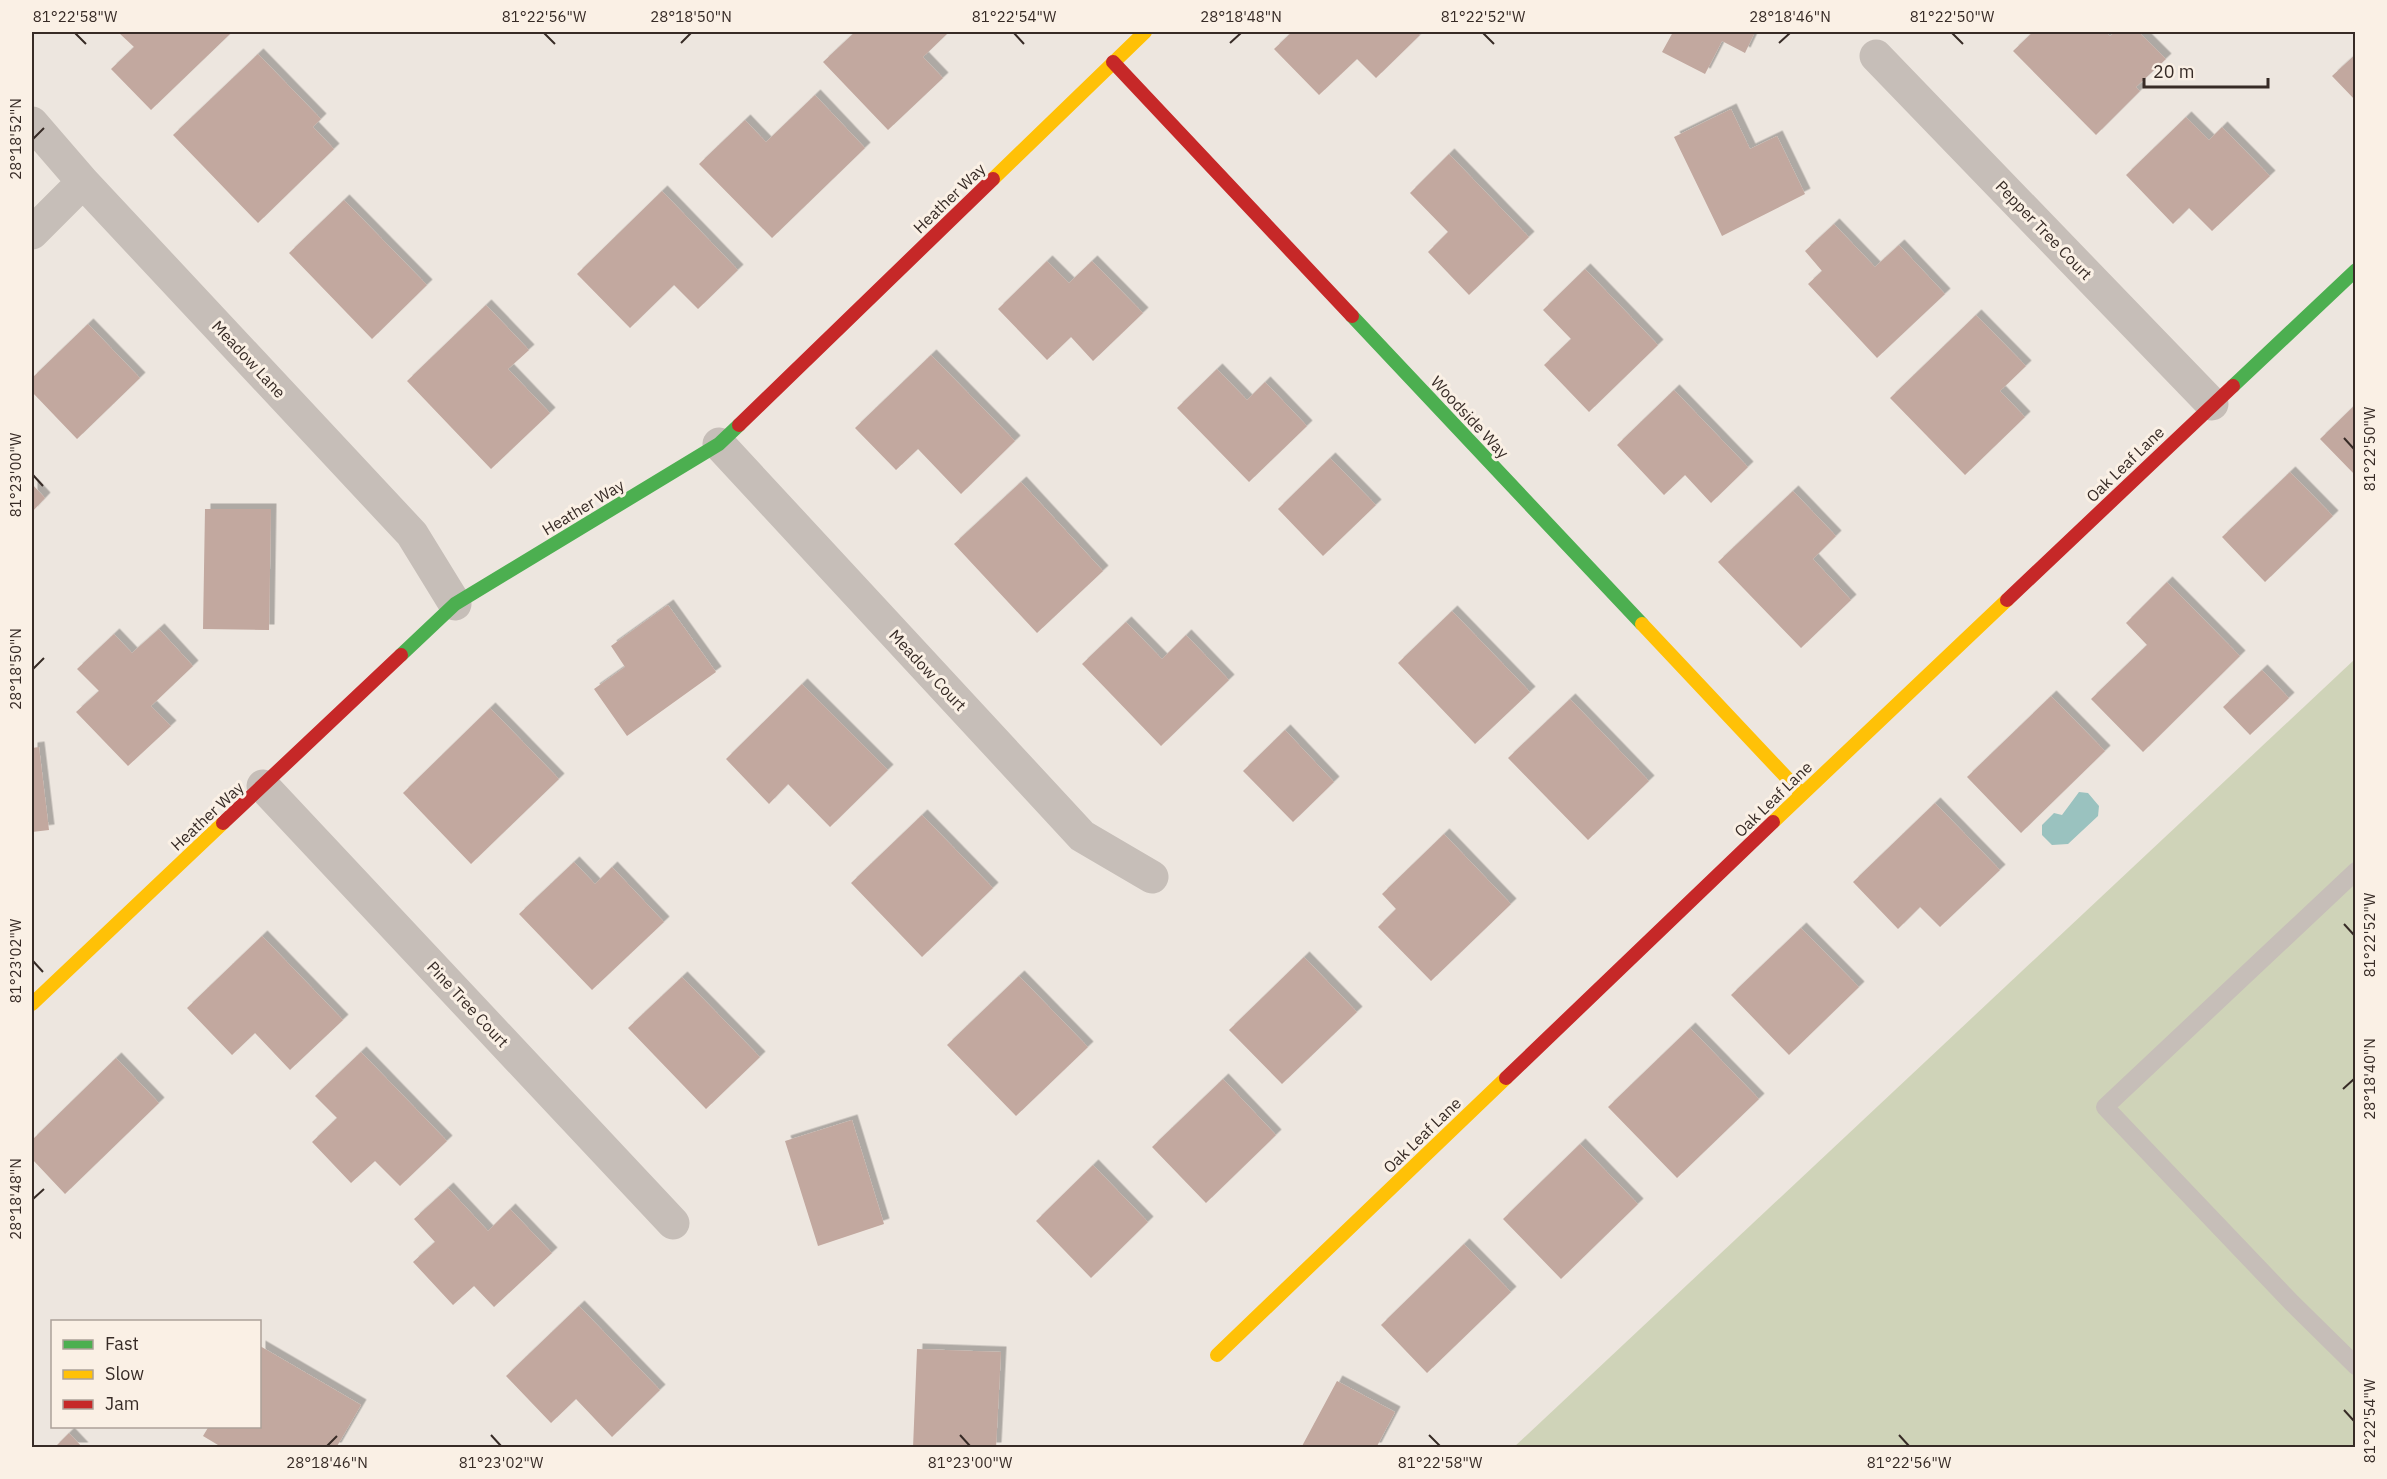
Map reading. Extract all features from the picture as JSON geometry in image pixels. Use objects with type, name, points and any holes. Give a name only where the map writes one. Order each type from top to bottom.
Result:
[{"type":"street","name":"Heather Way","points":[[32,1004],[455,604],[719,444],[1145,32]]},
{"type":"street","name":"Pepper Tree Court","points":[[1876,56],[2212,404]]},
{"type":"street","name":"Woodside Way","points":[[1113,62],[1802,794]]},
{"type":"street","name":"Meadow Lane","points":[[32,123],[83,182],[412,534],[455,604]]},
{"type":"street","points":[[32,233],[83,182]]},
{"type":"street","name":"Oak Leaf Lane","points":[[1217,1355],[1802,794],[2355,270]]},
{"type":"street","name":"Meadow Court","points":[[719,444],[1082,836],[1152,876]]},
{"type":"street","name":"Pine Tree Court","points":[[263,786],[673,1223]]},
{"type":"lane","points":[[2355,871],[2105,1107],[2355,1366]]},
{"type":"green space","points":[[2355,659],[2355,1447],[1513,1448]]},
{"type":"water","points":[[2079,792],[2088,793],[2099,806],[2098,816],[2068,844],[2052,845],[2042,835],[2042,825],[2054,813],[2062,815]]},
{"type":"building","points":[[118,32],[227,32],[230,34],[151,110],[111,69],[134,47]]},
{"type":"building","points":[[855,32],[949,32],[923,57],[943,78],[888,130],[823,62]]},
{"type":"building","points":[[1292,32],[1417,32],[1420,35],[1376,78],[1357,59],[1319,95],[1274,49]]},
{"type":"building","points":[[1673,32],[1755,32],[1745,53],[1722,41],[1705,74],[1662,52]]},
{"type":"building","points":[[2033,32],[2106,32],[2110,36],[2115,32],[2139,32],[2166,59],[2136,87],[2140,91],[2096,135],[2013,51]]},
{"type":"building","points":[[258,54],[321,119],[313,127],[334,149],[258,223],[173,135]]},
{"type":"building","points":[[2356,54],[2356,101],[2332,76]]},
{"type":"building","points":[[815,95],[865,148],[772,238],[699,164],[745,120],[766,142]]},
{"type":"building","points":[[1731,109],[1750,149],[1777,136],[1805,194],[1722,236],[1674,137]]},
{"type":"building","points":[[2186,117],[2209,140],[2222,127],[2270,176],[2212,231],[2189,208],[2173,224],[2126,175]]},
{"type":"building","points":[[1449,154],[1529,237],[1469,295],[1428,252],[1448,232],[1410,193]]},
{"type":"building","points":[[662,191],[738,270],[698,309],[674,285],[630,328],[577,274]]},
{"type":"building","points":[[344,200],[427,285],[372,339],[289,253]]},
{"type":"building","points":[[1834,224],[1875,267],[1899,245],[1945,294],[1877,358],[1808,284],[1822,271],[1805,251]]},
{"type":"building","points":[[1047,261],[1069,283],[1092,261],[1143,313],[1093,361],[1071,337],[1047,360],[998,309]]},
{"type":"building","points":[[1585,269],[1658,345],[1589,412],[1544,365],[1571,339],[1543,310]]},
{"type":"building","points":[[486,305],[529,350],[508,369],[550,413],[491,469],[407,381]]},
{"type":"building","points":[[1976,315],[2026,366],[2000,391],[2025,417],[1965,475],[1890,398]]},
{"type":"building","points":[[88,324],[140,378],[77,439],[32,392],[32,378]]},
{"type":"building","points":[[931,355],[1015,441],[961,494],[918,449],[896,470],[855,428]]},
{"type":"building","points":[[1217,369],[1247,400],[1265,382],[1307,426],[1249,482],[1177,408]]},
{"type":"building","points":[[1674,390],[1748,467],[1711,503],[1685,475],[1664,495],[1617,445]]},
{"type":"building","points":[[2356,404],[2356,476],[2320,439]]},
{"type":"building","points":[[1330,458],[1376,505],[1323,556],[1278,509]]},
{"type":"building","points":[[2290,472],[2333,516],[2265,582],[2222,537]]},
{"type":"building","points":[[1021,482],[1103,571],[1037,633],[954,544]]},
{"type":"building","points":[[32,484],[45,498],[32,512]]},
{"type":"building","points":[[1793,491],[1836,536],[1813,559],[1851,600],[1801,648],[1718,562]]},
{"type":"building","points":[[205,509],[271,509],[269,630],[203,629]]},
{"type":"building","points":[[2167,582],[2240,656],[2143,752],[2091,699],[2147,645],[2126,623]]},
{"type":"building","points":[[668,605],[716,672],[627,736],[594,689],[625,667],[611,646]]},
{"type":"building","points":[[1452,611],[1530,692],[1475,744],[1398,663]]},
{"type":"building","points":[[1126,622],[1162,659],[1186,635],[1229,680],[1161,746],[1082,664]]},
{"type":"building","points":[[159,629],[193,666],[151,706],[171,726],[128,766],[76,712],[99,691],[77,669],[114,634],[132,653]]},
{"type":"building","points":[[2262,670],[2289,698],[2250,735],[2223,707]]},
{"type":"building","points":[[802,684],[888,770],[830,827],[788,784],[769,804],[726,759]]},
{"type":"building","points":[[2051,696],[2105,751],[2021,833],[1967,777]]},
{"type":"building","points":[[1570,699],[1649,781],[1588,840],[1508,758]]},
{"type":"building","points":[[490,708],[559,779],[471,864],[403,793]]},
{"type":"building","points":[[1285,730],[1334,782],[1293,822],[1243,771]]},
{"type":"building","points":[[39,747],[49,830],[32,832],[32,748]]},
{"type":"building","points":[[1935,803],[2000,870],[1940,927],[1920,907],[1898,929],[1853,882]]},
{"type":"building","points":[[922,815],[993,888],[922,957],[851,883]]},
{"type":"building","points":[[1444,834],[1511,904],[1431,981],[1378,927],[1396,909],[1382,894]]},
{"type":"building","points":[[574,862],[595,884],[612,867],[664,922],[592,990],[519,914]]},
{"type":"building","points":[[1801,928],[1859,987],[1789,1055],[1731,995]]},
{"type":"building","points":[[262,936],[343,1020],[290,1070],[255,1033],[232,1055],[187,1008]]},
{"type":"building","points":[[1304,957],[1357,1012],[1282,1084],[1229,1030]]},
{"type":"building","points":[[1019,976],[1088,1047],[1016,1116],[947,1045]]},
{"type":"building","points":[[682,977],[760,1057],[706,1109],[628,1028]]},
{"type":"building","points":[[1690,1028],[1759,1099],[1677,1178],[1608,1107]]},
{"type":"building","points":[[361,1052],[447,1141],[400,1186],[375,1161],[351,1183],[312,1142],[337,1118],[315,1096]]},
{"type":"building","points":[[116,1058],[159,1103],[65,1194],[32,1159],[32,1140]]},
{"type":"building","points":[[1223,1079],[1276,1135],[1206,1203],[1152,1147]]},
{"type":"building","points":[[852,1120],[884,1224],[818,1246],[785,1141]]},
{"type":"building","points":[[1580,1144],[1638,1204],[1561,1279],[1503,1219]]},
{"type":"building","points":[[1093,1165],[1148,1222],[1091,1278],[1036,1221]]},
{"type":"building","points":[[448,1188],[488,1231],[510,1209],[552,1253],[494,1307],[474,1286],[453,1305],[413,1262],[435,1242],[414,1219]]},
{"type":"building","points":[[1464,1244],[1511,1292],[1427,1373],[1381,1325]]},
{"type":"building","points":[[579,1306],[660,1390],[612,1437],[576,1399],[551,1423],[506,1376]]},
{"type":"building","points":[[261,1347],[361,1405],[336,1448],[223,1448],[203,1436],[208,1428],[261,1428]]},
{"type":"building","points":[[917,1349],[1001,1352],[996,1448],[913,1448]]},
{"type":"building","points":[[1337,1381],[1395,1412],[1376,1448],[1301,1448]]},
{"type":"building","points":[[69,1433],[83,1448],[54,1448]]},
{"type":"traffic: fast","points":[[2233,386],[2356,270]]},
{"type":"traffic: fast","points":[[1352,316],[1642,624]]},
{"type":"traffic: fast","points":[[401,655],[455,604],[719,444],[739,425]]},
{"type":"traffic: slow","points":[[993,179],[1145,32]]},
{"type":"traffic: slow","points":[[1773,822],[2007,600]]},
{"type":"traffic: slow","points":[[1642,624],[1802,794]]},
{"type":"traffic: slow","points":[[32,1004],[223,823]]},
{"type":"traffic: slow","points":[[1217,1355],[1506,1078]]},
{"type":"traffic: jam","points":[[1113,62],[1352,316]]},
{"type":"traffic: jam","points":[[739,425],[993,179]]},
{"type":"traffic: jam","points":[[2007,600],[2233,386]]},
{"type":"traffic: jam","points":[[223,823],[401,655]]},
{"type":"traffic: jam","points":[[1506,1078],[1773,822]]}]
